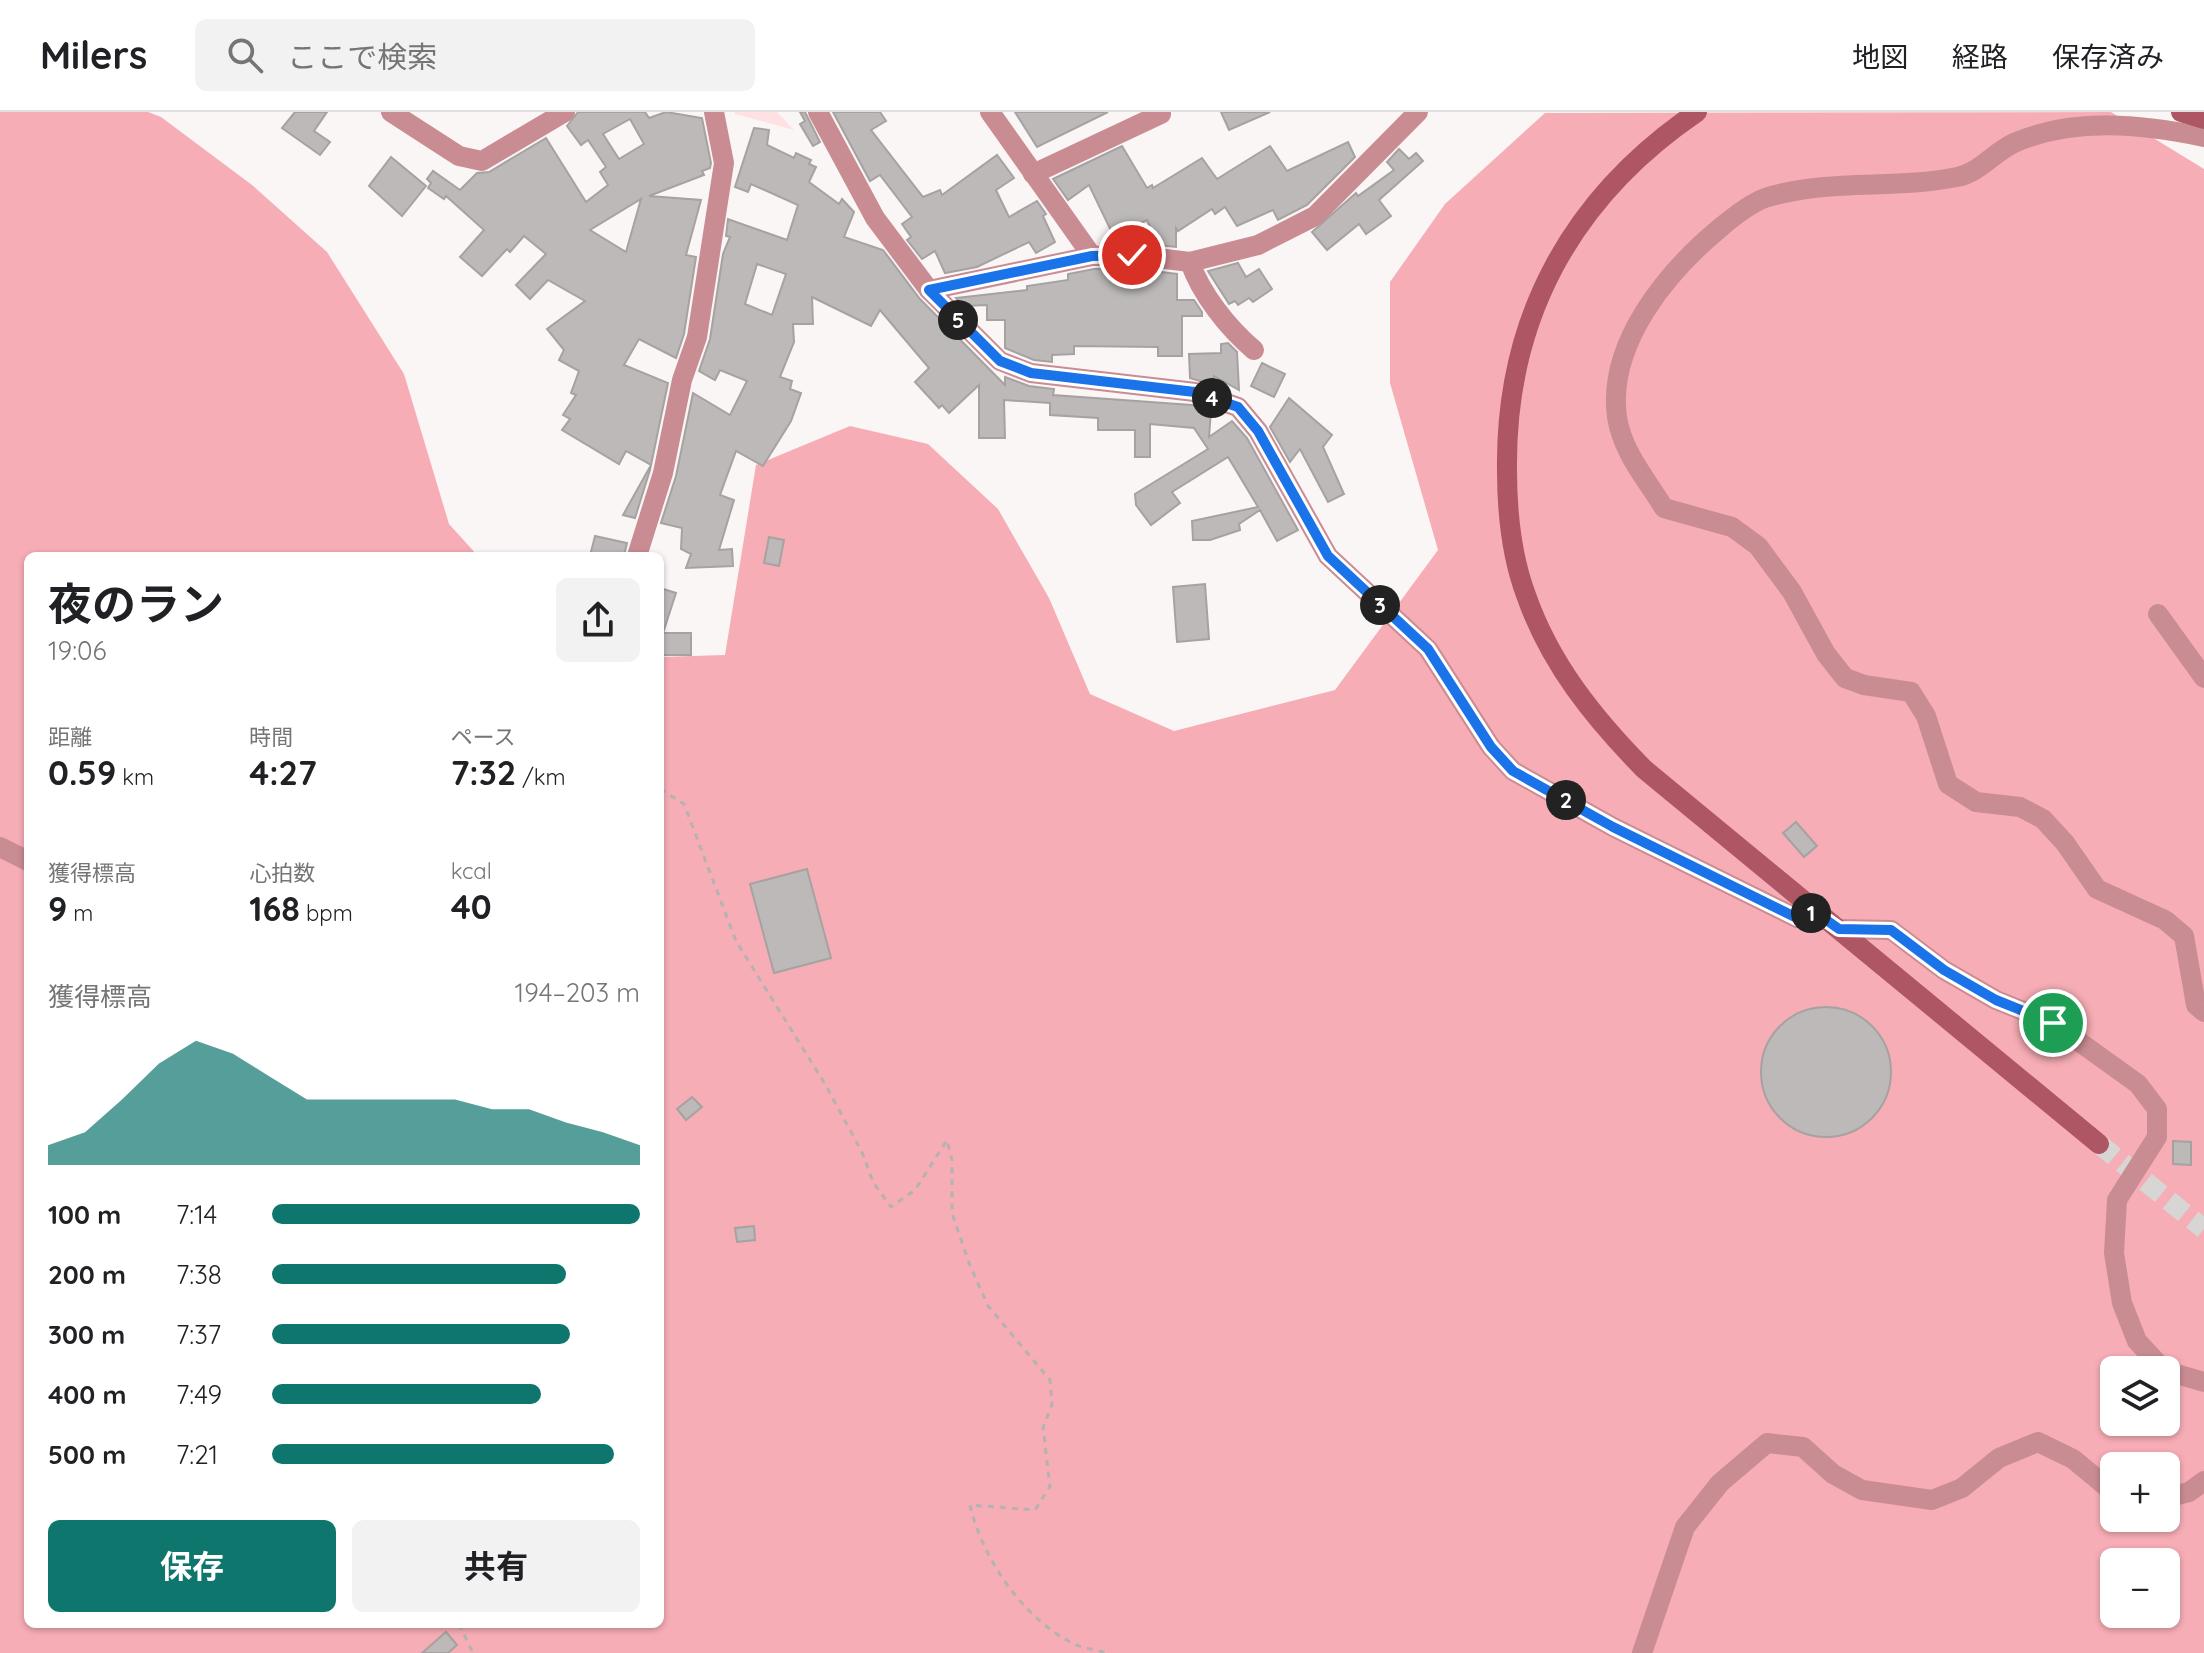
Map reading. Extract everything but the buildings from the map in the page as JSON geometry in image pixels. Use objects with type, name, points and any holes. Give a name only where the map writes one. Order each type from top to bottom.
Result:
[{"type":"street","points":[[391,112],[459,156],[482,161],[565,112]]},
{"type":"street","points":[[638,552],[663,473],[682,380],[697,337],[724,163],[714,112]]},
{"type":"street","points":[[818,112],[875,218],[929,290],[1000,361],[1031,373],[1195,392],[1238,407],[1258,431],[1328,556],[1428,649],[1491,747],[1513,771],[1613,827],[1797,918],[1815,912]]},
{"type":"street","points":[[990,112],[1092,256]]},
{"type":"street","points":[[929,290],[1092,256],[1132,255],[1190,262],[1258,245],[1315,216],[1418,112]]},
{"type":"street","points":[[1697,112],[1640,155],[1611,182],[1580,221],[1532,313],[1515,365],[1506,429],[1512,543],[1526,596],[1557,664],[1597,721],[1644,769],[2099,1144]]},
{"type":"street","points":[[2181,112],[2204,119]]},
{"type":"street","points":[[1033,174],[1161,114]]},
{"type":"street","points":[[2204,137],[2157,127],[2090,126],[2037,134],[2010,144],[1959,177],[1813,186],[1761,200],[1734,217],[1683,259],[1662,284],[1641,318],[1619,373],[1617,416],[1626,447],[1664,508],[1732,527],[1758,546],[1792,592],[1826,654],[1845,678],[1864,685],[1911,692],[1926,716],[1948,784],[1976,802],[2020,807],[2043,819],[2065,843],[2097,889],[2165,920],[2184,936],[2196,1005],[2204,1012]]},
{"type":"street","points":[[1190,262],[1195,277],[1229,325],[1254,350]]},
{"type":"street","points":[[2158,614],[2204,678]]},
{"type":"street","points":[[0,847],[24,859]]},
{"type":"street","points":[[1839,929],[1891,930],[1944,970],[1996,1000],[2053,1023],[2138,1084],[2157,1109],[2157,1137],[2117,1200],[2114,1253],[2122,1303],[2137,1341],[2151,1356]]},
{"type":"street","points":[[2180,1375],[2204,1382]]},
{"type":"street","points":[[1642,1653],[1685,1527],[1720,1483],[1767,1443],[1803,1447],[1833,1474],[1862,1490],[1932,1500],[1962,1488],[1999,1458],[2038,1442],[2073,1459],[2100,1481]]},
{"type":"street","points":[[2180,1494],[2204,1481]]},
{"type":"path","points":[[664,792],[684,804],[736,941],[825,1084],[862,1152],[873,1182],[891,1207],[915,1190],[947,1140],[952,1160],[952,1213],[969,1263],[988,1306],[1050,1380],[1052,1404],[1043,1428],[1043,1450],[1050,1468],[1050,1486],[1035,1510],[970,1505],[975,1527],[1009,1588],[1047,1627],[1074,1644],[1108,1653]]},
{"type":"path","points":[[461,1628],[473,1653]]},
{"type":"shaded area","points":[[0,112],[148,112],[161,117],[252,185],[327,252],[404,374],[449,524],[474,552],[24,552],[24,1628],[664,1628],[664,657],[725,655],[756,465],[850,426],[928,444],[998,509],[1049,598],[1090,694],[1174,731],[1335,690],[1438,550],[1390,383],[1390,282],[1445,204],[1545,113],[2111,112],[2204,169],[2204,1653],[0,1653]]},
{"type":"shaded area","points":[[777,112],[794,130],[735,114]]},
{"type":"tunnel","points":[[2099,1144],[2204,1229]]},
{"type":"route","points":[[1132,255],[1092,256],[929,290],[1000,361],[1031,373],[1195,392],[1238,407],[1258,431],[1328,556],[1428,649],[1491,747],[1513,771],[1613,827],[1699,866],[1797,918],[1815,912],[1839,929],[1891,930],[1944,970],[1996,1000],[2053,1023]]}]
